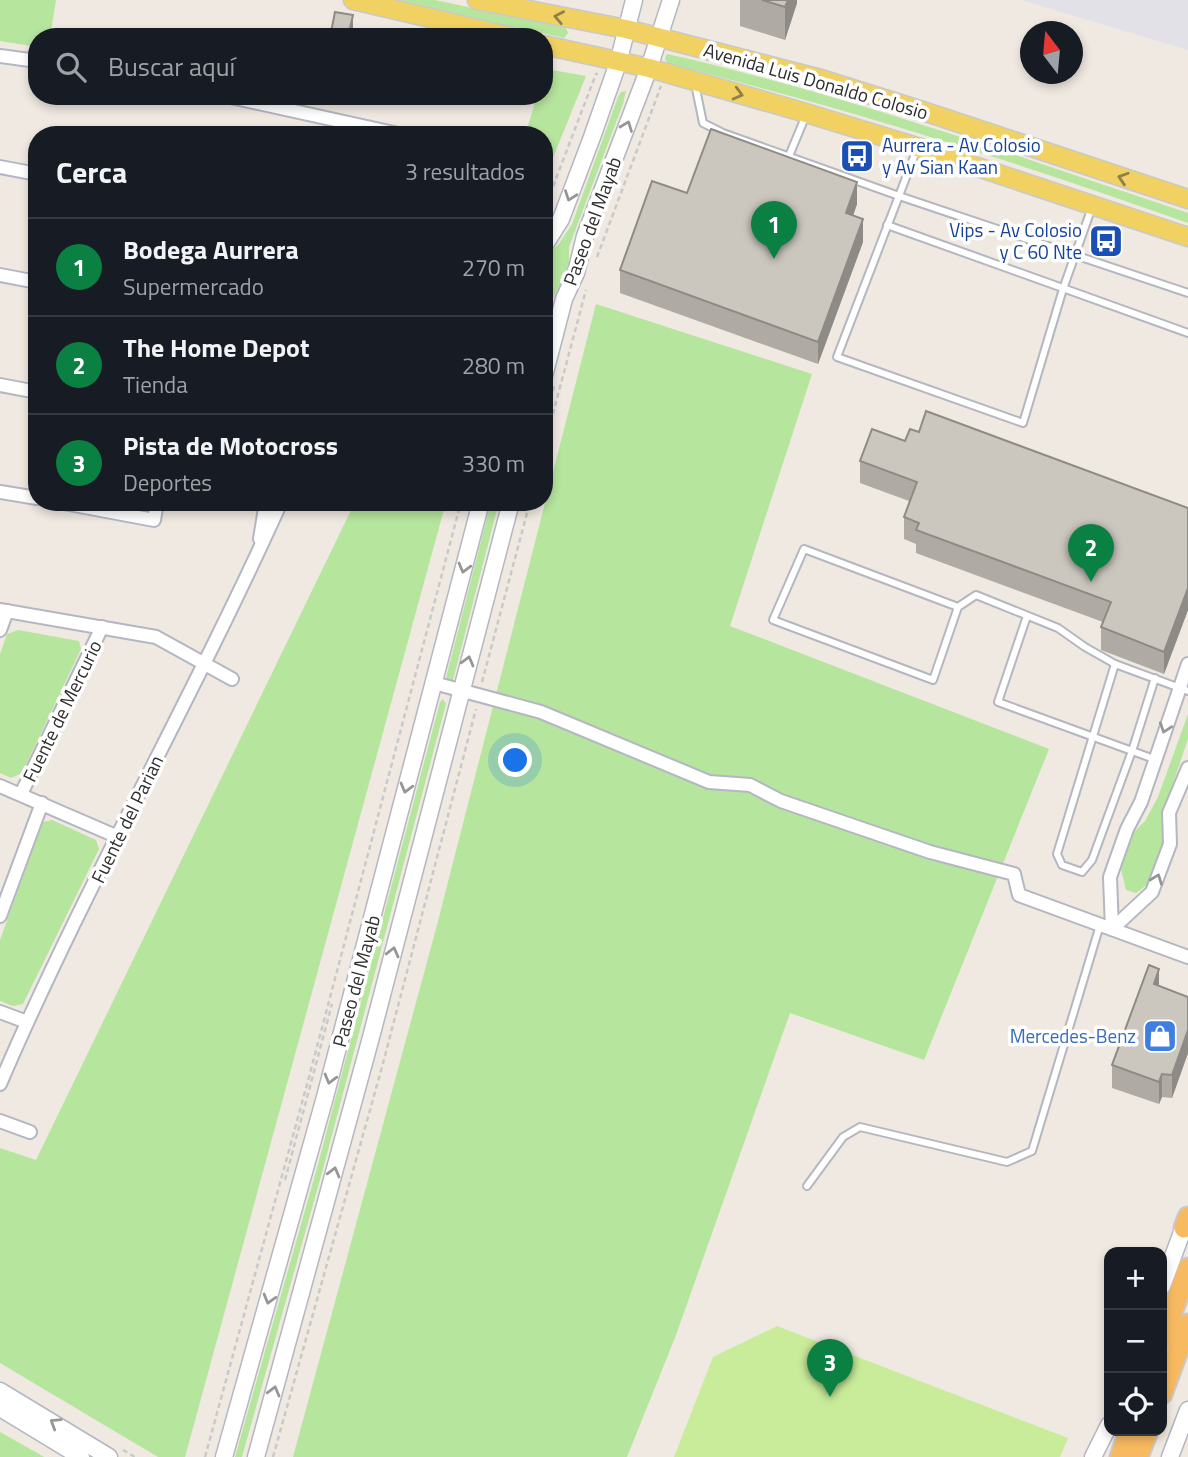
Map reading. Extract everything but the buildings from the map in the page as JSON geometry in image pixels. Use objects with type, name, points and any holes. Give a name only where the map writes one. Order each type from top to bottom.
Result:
[{"type":"highway","points":[[1167,1327],[1188,1268]]},
{"type":"highway","points":[[1167,1381],[1188,1324]]},
{"type":"highway","points":[[1120,1457],[1127,1436]]},
{"type":"highway","points":[[1138,1457],[1146,1436]]},
{"type":"main road","points":[[353,0],[473,28]]},
{"type":"main road","name":"Avenida Luis Donaldo Colosio","points":[[477,0],[626,29],[821,79],[1188,199]]},
{"type":"main road","name":"Paseo del Mayab","points":[[553,232],[561,219],[618,63],[634,0]]},
{"type":"main road","name":"Paseo del Mayab","points":[[553,341],[585,236],[657,71],[659,38],[671,0]]},
{"type":"main road","name":"Avenida Luis Donaldo Colosio","points":[[553,47],[657,71],[806,113],[918,147],[1188,237]]},
{"type":"main road","name":"Paseo del Mayab","points":[[224,1457],[325,1097],[479,511]]},
{"type":"main road","name":"Paseo del Mayab","points":[[256,1457],[370,1041],[509,511]]},
{"type":"main road","points":[[1167,1273],[1187,1220]]},
{"type":"main road","points":[[0,1391],[109,1457]]},
{"type":"main road","points":[[0,1408],[81,1457]]},
{"type":"main road","points":[[1170,1457],[1188,1410]]},
{"type":"main road","points":[[1093,1457],[1104,1435]]},
{"type":"street","points":[[0,56],[28,60]]},
{"type":"street","points":[[267,105],[362,126]]},
{"type":"street","points":[[0,167],[28,172]]},
{"type":"street","points":[[0,275],[28,280]]},
{"type":"street","points":[[0,385],[28,390]]},
{"type":"street","points":[[0,492],[28,497]]},
{"type":"street","points":[[106,511],[154,520],[156,511]]},
{"type":"street","name":"Fuente del Parian","points":[[257,556],[264,511]]},
{"type":"street","name":"Fuente del Parian","points":[[0,1084],[27,1022],[205,664],[277,511]]},
{"type":"street","points":[[0,630],[4,610],[156,636],[232,679]]},
{"type":"street","name":"Fuente de Mercurio","points":[[21,794],[102,627]]},
{"type":"street","points":[[1106,927],[1110,877],[1126,829],[1141,802],[1154,759],[1184,690],[1188,664]]},
{"type":"street","points":[[434,683],[541,712],[709,782],[750,785],[782,801],[930,852],[1014,874],[1019,895],[1188,957]]},
{"type":"street","points":[[1106,927],[1152,892],[1170,844],[1169,814],[1188,768]]},
{"type":"street","points":[[0,786],[118,837]]},
{"type":"street","points":[[0,916],[42,803]]},
{"type":"street","points":[[0,1012],[27,1022]]},
{"type":"street","points":[[0,1121],[30,1132]]},
{"type":"lane","points":[[695,82],[703,123],[723,133],[899,196],[1188,293]]},
{"type":"lane","points":[[789,156],[806,113]]},
{"type":"lane","points":[[918,147],[837,357],[1023,423],[1063,289],[1092,207]]},
{"type":"lane","points":[[887,225],[1188,334]]},
{"type":"lane","points":[[958,607],[804,549],[774,620],[933,680],[958,607],[976,595],[1058,628],[1115,664],[1184,690]]},
{"type":"lane","points":[[1027,616],[998,702],[1154,759]]},
{"type":"lane","points":[[1115,664],[1057,854],[1062,865],[1082,872],[1092,860],[1132,751],[1155,678]]},
{"type":"lane","points":[[807,1186],[844,1137],[860,1127],[1007,1161],[1032,1151],[1106,927]]},
{"type":"path","points":[[595,261],[657,71]]},
{"type":"path","points":[[553,414],[587,288]]},
{"type":"path","points":[[205,1457],[459,511]]},
{"type":"path","points":[[273,1457],[416,942],[528,511]]},
{"type":"shaded area","points":[[1021,0],[1188,0],[1188,50]]},
{"type":"green space","points":[[0,0],[56,0],[51,28],[28,28],[28,46],[0,41]]},
{"type":"green space","points":[[390,0],[435,0],[566,28],[568,33],[564,38],[553,36],[553,28],[518,28]]},
{"type":"green space","points":[[667,54],[799,88],[930,127],[1188,213],[1188,223],[930,137],[799,98],[668,64],[665,59]]},
{"type":"green space","points":[[553,70],[586,76],[553,158],[553,126],[528,126],[534,105],[553,105]]},
{"type":"green space","points":[[626,91],[623,104],[569,247],[569,270],[553,298],[553,249],[572,224],[621,92]]},
{"type":"green space","points":[[596,304],[812,374],[730,626],[1049,749],[924,1060],[790,1013],[676,1335],[627,1457],[293,1457],[437,925],[543,511],[553,511],[553,472]]},
{"type":"green space","points":[[351,511],[444,511],[185,1457],[158,1457],[0,1363],[0,1148],[36,1160]]},
{"type":"green space","points":[[489,511],[497,511],[453,680],[448,681],[446,678]]},
{"type":"green space","points":[[18,630],[79,641],[81,649],[22,773],[11,778],[0,773],[0,654],[7,634]]},
{"type":"green space","points":[[443,699],[446,704],[323,1169],[242,1457],[235,1457],[317,1168],[440,702]]},
{"type":"green space","points":[[1188,714],[1188,739],[1166,804],[1162,829],[1165,844],[1152,881],[1136,893],[1126,890],[1121,869],[1134,832],[1145,821],[1158,797]]},
{"type":"green space","points":[[52,820],[96,840],[99,849],[23,1004],[13,1006],[0,1001],[0,940],[43,822]]},
{"type":"green space","points":[[777,1326],[1068,1438],[1060,1457],[674,1457],[713,1357]]},
{"type":"green space","points":[[0,1432],[39,1454],[44,1457],[0,1457]]},
{"type":"place","name":"Aurrera - Av Colosio y Av Sian Kaan","points":[[857,156]]},
{"type":"place","name":"Vips - Av Colosio y C 60 Nte","points":[[1106,241]]},
{"type":"place","name":"Bodega Aurrera","points":[[774,259]]},
{"type":"place","name":"The Home Depot","points":[[1091,582]]},
{"type":"place","name":"Mercedes-Benz","points":[[1160,1036]]},
{"type":"place","name":"Pista de Motocross","points":[[830,1397]]}]
